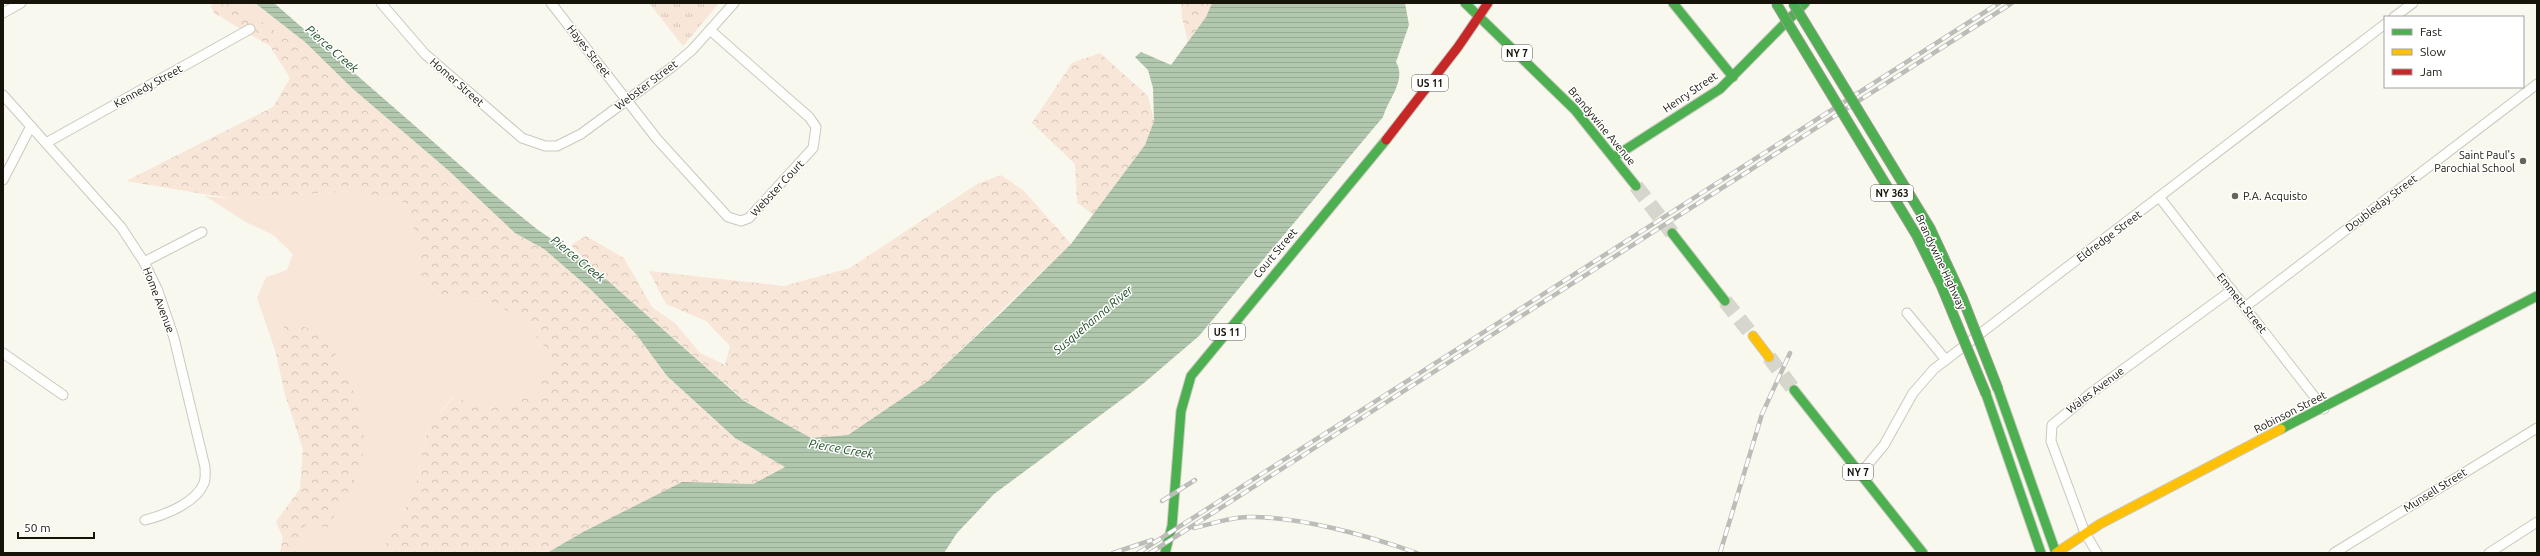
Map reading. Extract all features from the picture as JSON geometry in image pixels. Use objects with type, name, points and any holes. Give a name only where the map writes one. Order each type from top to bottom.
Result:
[{"type":"main road","name":"NY 7","points":[[1465,3],[1480,16]]},
{"type":"main road","name":"Court Street","points":[[1165,553],[1172,526],[1181,410],[1191,376],[1273,274],[1384,142],[1480,16],[1488,3]]},
{"type":"main road","points":[[1673,3],[1733,77]]},
{"type":"main road","name":"Brandywine Highway","points":[[1776,3],[1917,236],[1941,285],[1986,394],[2041,553]]},
{"type":"main road","name":"Brandywine Highway","points":[[1793,3],[1930,228],[1962,297],[1998,389],[2056,553]]},
{"type":"main road","name":"Henry Street","points":[[1614,157],[1713,94],[1733,77],[1805,3]]},
{"type":"main road","name":"Brandywine Avenue","points":[[1480,16],[1575,110],[1636,186]]},
{"type":"main road","points":[[1672,233],[1725,301]]},
{"type":"main road","name":"Robinson Street","points":[[2056,553],[2085,533],[2537,296]]},
{"type":"main road","points":[[1753,336],[1769,356]]},
{"type":"main road","name":"NY 7","points":[[1794,390],[1923,553]]},
{"type":"street","points":[[3,13],[21,3]]},
{"type":"street","name":"Homer Street","points":[[380,3],[425,54],[522,138],[545,146]]},
{"type":"street","name":"Hayes Street","points":[[551,3],[627,99]]},
{"type":"street","name":"Webster Street","points":[[545,146],[557,146],[581,134],[672,67],[692,50],[734,3]]},
{"type":"street","points":[[2395,16],[2413,3]]},
{"type":"street","name":"Eldredge Street","points":[[1860,474],[1884,445],[1922,381],[1946,360],[2160,198],[2384,25]]},
{"type":"street","name":"Kennedy Street","points":[[46,143],[250,29]]},
{"type":"street","name":"Webster Court","points":[[627,99],[657,139],[715,205],[728,217],[741,220],[750,218],[813,148],[816,127],[809,117],[710,30]]},
{"type":"street","name":"Doubleday Street","points":[[2245,307],[2537,84]]},
{"type":"street","name":"Home Avenue","points":[[3,94],[121,227],[144,262],[158,291],[174,338],[205,467],[205,482],[193,496],[171,512],[145,520]]},
{"type":"street","points":[[3,180],[31,126]]},
{"type":"street","name":"Emmett Street","points":[[2160,198],[2324,409]]},
{"type":"street","points":[[144,262],[202,232]]},
{"type":"street","name":"Wales Avenue","points":[[2097,553],[2085,533],[2051,441],[2052,425],[2091,393],[2232,290]]},
{"type":"street","points":[[1906,313],[1946,360]]},
{"type":"street","points":[[3,353],[63,395]]},
{"type":"street","name":"Munsell Street","points":[[2334,553],[2537,428]]},
{"type":"street","points":[[2489,553],[2537,522]]},
{"type":"green space","points":[[210,3],[234,3],[287,39],[482,215],[544,249],[588,287],[636,334],[667,376],[735,438],[785,467],[753,484],[682,482],[583,532],[547,553],[375,553],[386,544],[414,493],[428,427],[454,397],[488,409],[538,393],[552,357],[524,320],[483,298],[444,300],[420,276],[420,246],[404,203],[353,191],[234,199],[126,181],[273,107],[290,78],[270,46],[214,13]]},
{"type":"green space","points":[[234,3],[255,3],[305,42],[353,89],[448,170],[515,233],[482,215],[287,39]]},
{"type":"green space","points":[[649,3],[719,3],[683,46]]},
{"type":"green space","points":[[1181,3],[1212,3],[1206,17],[1188,41],[1182,18]]},
{"type":"green space","points":[[1100,53],[1148,96],[1154,121],[1145,145],[1094,215],[1077,203],[1075,164],[1032,123],[1072,63]]},
{"type":"green space","points":[[1001,175],[1024,191],[1071,244],[928,381],[848,435],[811,438],[745,401],[589,264],[571,245],[586,236],[624,258],[652,307],[676,324],[700,353],[725,365],[730,346],[706,321],[666,304],[649,271],[784,286],[850,268],[977,184]]},
{"type":"green space","points":[[353,191],[404,203],[420,246],[420,276],[444,300],[483,298],[524,320],[552,357],[539,393],[488,409],[453,397],[428,427],[414,493],[386,544],[375,553],[280,553],[283,537],[276,522],[300,489],[303,449],[285,394],[276,353],[257,298],[266,277],[287,270],[293,254],[273,235],[244,221],[205,196],[234,199]]},
{"type":"green space","points":[[286,321],[325,334],[349,380],[360,413],[363,429],[364,447],[359,471],[328,527],[306,525],[298,537],[302,553],[280,553],[283,537],[276,522],[300,489],[303,449],[285,394],[276,353]]},
{"type":"water","points":[[255,3],[274,3],[492,193],[538,230],[589,264],[744,401],[811,438],[848,435],[928,381],[1001,313],[1071,244],[1145,145],[1154,121],[1153,88],[1148,70],[1135,57],[1141,52],[1171,65],[1206,17],[1212,3],[1405,3],[1409,25],[1396,62],[1399,69],[1398,83],[1383,117],[1199,336],[1144,383],[994,494],[957,533],[944,553],[547,553],[583,532],[682,482],[753,484],[785,467],[735,438],[667,376],[636,334],[588,287],[544,249],[515,233],[448,170],[353,89],[305,42]]},
{"type":"tunnel","points":[[1636,186],[1672,233]]},
{"type":"tunnel","points":[[1725,301],[1753,336]]},
{"type":"tunnel","points":[[1769,357],[1794,390]]},
{"type":"railway","points":[[1138,553],[1999,3]]},
{"type":"railway","points":[[1150,553],[2012,3]]},
{"type":"railway","points":[[1720,553],[1762,414],[1790,353]]},
{"type":"railway","points":[[1162,501],[1195,480]]},
{"type":"railway","points":[[1194,528],[1241,517],[1289,520],[1334,528],[1417,553]]},
{"type":"railway","points":[[1113,553],[1152,540]]},
{"type":"traffic: fast","points":[[1465,3],[1575,110],[1636,186]]},
{"type":"traffic: fast","points":[[1673,3],[1733,77]]},
{"type":"traffic: fast","points":[[1776,3],[1917,236],[1941,285],[1986,394]]},
{"type":"traffic: fast","points":[[1793,3],[1930,228],[1962,297],[1998,389]]},
{"type":"traffic: fast","points":[[1614,157],[1720,89],[1805,3]]},
{"type":"traffic: fast","points":[[1165,553],[1172,526],[1181,411],[1191,376],[1386,140]]},
{"type":"traffic: fast","points":[[1672,233],[1725,301]]},
{"type":"traffic: fast","points":[[2281,429],[2537,296]]},
{"type":"traffic: fast","points":[[1998,389],[2056,553]]},
{"type":"traffic: fast","points":[[1794,390],[1923,553]]},
{"type":"traffic: fast","points":[[1986,394],[2041,553]]},
{"type":"traffic: slow","points":[[1753,336],[1769,357]]},
{"type":"traffic: slow","points":[[2056,553],[2100,524],[2281,429]]},
{"type":"traffic: jam","points":[[1386,140],[1458,47],[1488,3]]},
{"type":"place","name":"Saint Paul's Parochial School","points":[[2523,161]]},
{"type":"place","name":"P.A. Acquisto","points":[[2235,196]]},
{"type":"water label","name":"Pierce Creek","points":[[332,49]]},
{"type":"water label","name":"Pierce Creek","points":[[578,259]]},
{"type":"water label","name":"Susquehanna River","points":[[1093,320]]},
{"type":"water label","name":"Pierce Creek","points":[[841,449]]}]
